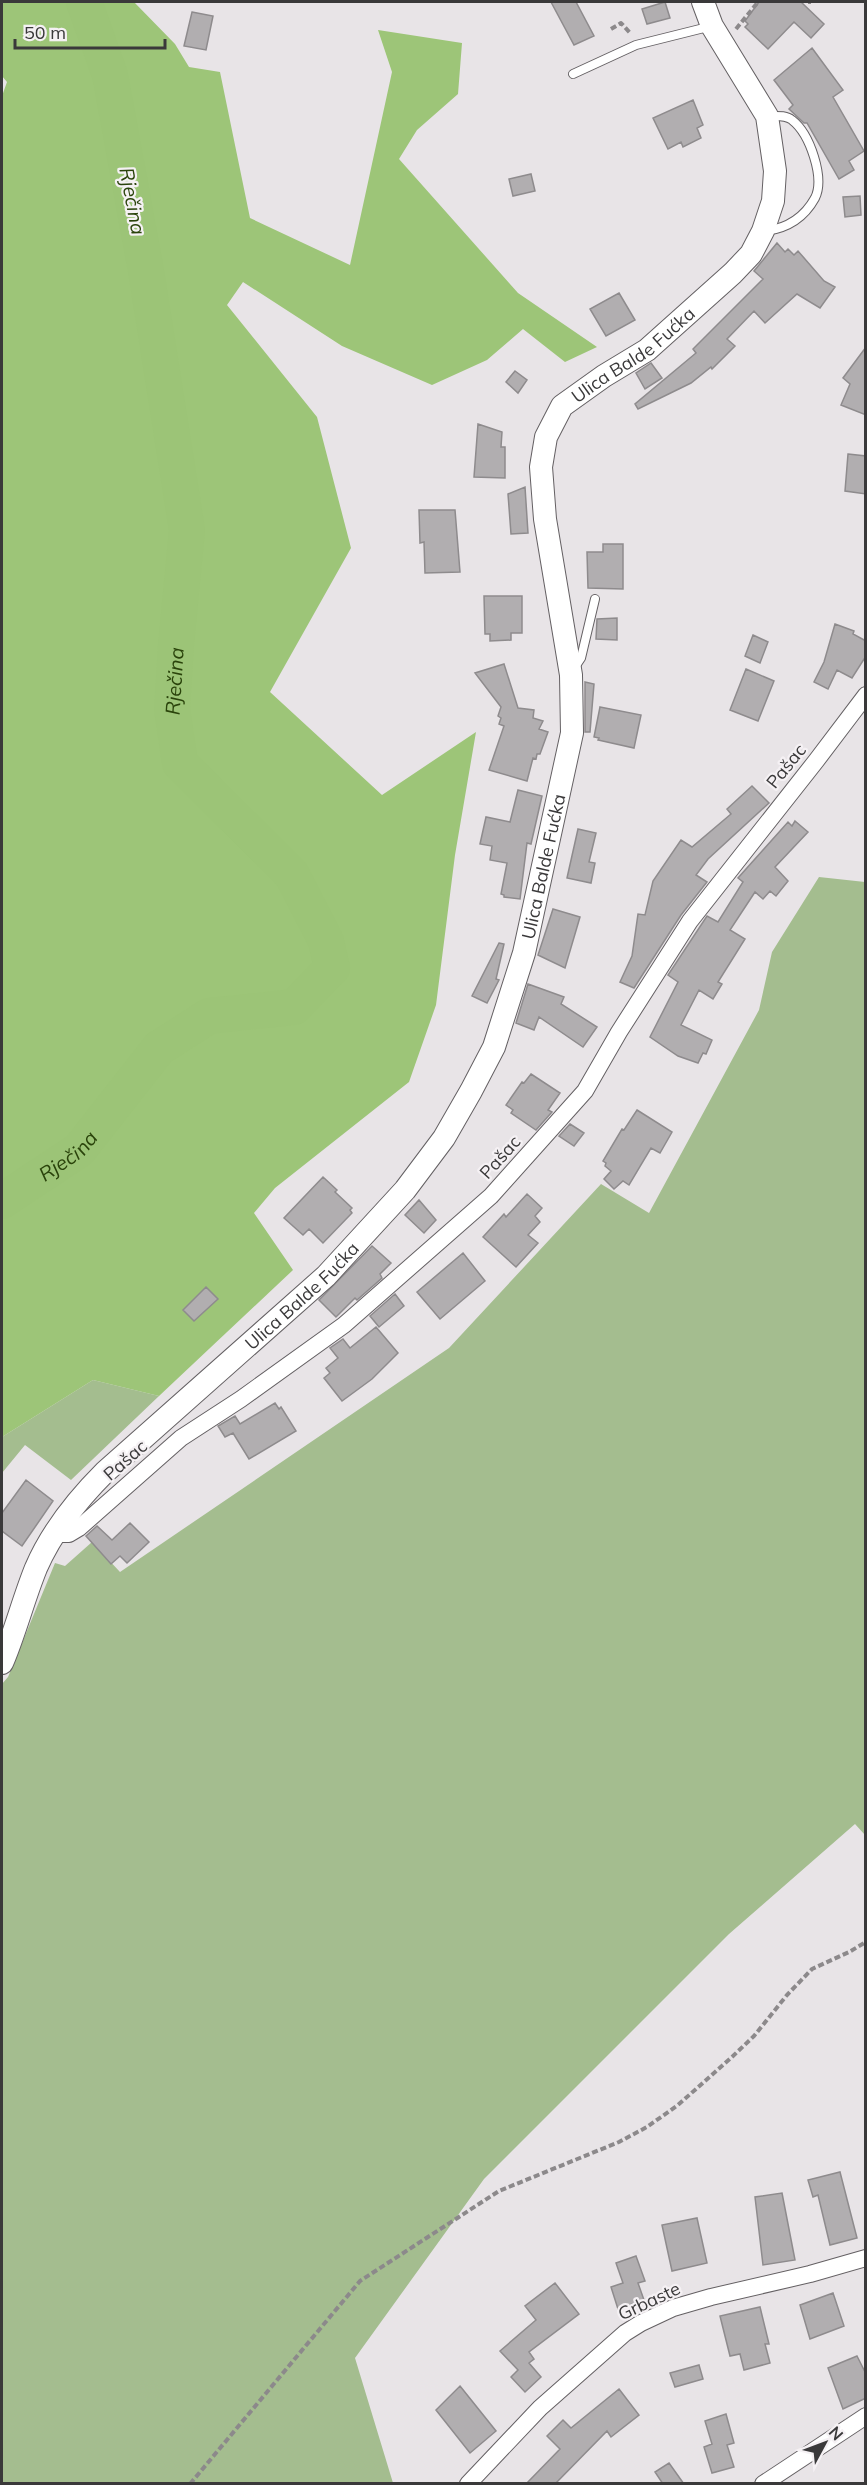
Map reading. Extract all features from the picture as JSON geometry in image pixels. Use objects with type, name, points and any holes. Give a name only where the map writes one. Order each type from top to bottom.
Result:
[{"type":"main road","name":"Ulica Balde Fućka","points":[[2,1664],[37,1566],[54,1533],[75,1502],[105,1472],[326,1276],[405,1190],[444,1138],[494,1047],[524,953],[572,733],[571,675],[545,519],[541,467],[546,437],[562,406],[604,376],[647,350],[695,309],[751,254],[763,231],[773,201],[776,171],[767,116],[712,26],[703,2]]},
{"type":"street","name":"Pašac","points":[[54,1533],[69,1534],[79,1528],[181,1438],[241,1399],[344,1325],[491,1196],[585,1091],[619,1032],[690,921],[866,695]]},
{"type":"street","name":"Grbaste","points":[[468,2484],[540,2408],[625,2333],[641,2323],[673,2308],[866,2258]]},
{"type":"street","points":[[763,2484],[866,2416]]},
{"type":"lane","points":[[573,74],[636,45],[712,26]]},
{"type":"lane","points":[[763,231],[783,229],[799,218],[816,196],[818,177],[813,151],[802,131],[791,119],[767,116]]},
{"type":"lane","points":[[571,675],[581,658],[595,599]]},
{"type":"path","points":[[743,19],[758,2]]},
{"type":"path","points":[[611,29],[621,23],[623,26]]},
{"type":"path","points":[[190,2484],[360,2281],[499,2191],[619,2142],[647,2127],[706,2082],[754,2036],[787,1995],[812,1969],[866,1942]]},
{"type":"green space","points":[[2,2],[134,2],[175,44],[189,67],[220,72],[250,218],[350,265],[392,72],[378,30],[462,43],[458,94],[417,130],[399,159],[518,293],[597,347],[565,362],[523,329],[487,360],[432,385],[342,346],[243,282],[227,305],[317,417],[351,548],[270,692],[382,795],[476,732],[455,855],[436,1005],[409,1082],[275,1188],[254,1213],[293,1270],[159,1396],[93,1380],[2,1437],[2,96],[7,82],[2,76]]},
{"type":"green space","points":[[819,877],[865,882],[865,1835],[855,1824],[729,1934],[484,2179],[355,2358],[393,2483],[2,2483],[2,1684],[8,1677],[55,1563],[65,1566],[92,1542],[120,1572],[449,1348],[601,1184],[649,1213],[759,1010],[772,952]]},
{"type":"green space","points":[[93,1380],[159,1396],[71,1480],[25,1445],[2,1473],[2,1437]]},
{"type":"building","points":[[551,2],[576,2],[594,36],[574,45]]},
{"type":"building","points":[[665,2],[670,18],[647,24],[642,9]]},
{"type":"building","points":[[759,2],[801,2],[824,24],[811,38],[794,22],[768,49],[745,27],[748,24],[745,21]]},
{"type":"building","points":[[192,12],[213,16],[206,50],[184,46]]},
{"type":"building","points":[[812,48],[843,90],[833,97],[864,151],[849,161],[854,170],[839,179],[807,123],[804,123],[789,109],[793,105],[774,80]]},
{"type":"building","points":[[693,100],[703,125],[697,128],[701,138],[683,147],[681,142],[668,149],[653,118]]},
{"type":"building","points":[[531,174],[535,191],[513,196],[509,179]]},
{"type":"building","points":[[860,196],[861,215],[845,217],[843,197]]},
{"type":"building","points":[[777,243],[785,252],[788,249],[794,255],[798,251],[824,281],[835,287],[820,308],[797,294],[765,323],[754,311],[727,339],[735,346],[712,369],[711,367],[691,383],[638,409],[635,404],[696,353],[693,349],[763,279],[754,271]]},
{"type":"building","points":[[619,293],[635,320],[606,336],[590,309]]},
{"type":"building","points":[[866,347],[866,415],[841,405],[850,384],[843,378]]},
{"type":"building","points":[[651,363],[662,378],[645,389],[636,373]]},
{"type":"building","points":[[515,371],[527,380],[518,393],[506,382]]},
{"type":"building","points":[[478,424],[502,432],[501,447],[505,447],[505,478],[474,477]]},
{"type":"building","points":[[848,454],[866,456],[866,494],[845,491]]},
{"type":"building","points":[[525,487],[528,533],[511,534],[508,494]]},
{"type":"building","points":[[419,510],[455,510],[460,572],[425,573],[424,542],[420,543]]},
{"type":"building","points":[[603,544],[623,544],[623,589],[588,588],[587,552],[603,552]]},
{"type":"building","points":[[484,596],[522,596],[522,633],[511,633],[511,640],[490,641],[490,634],[485,634]]},
{"type":"building","points":[[617,618],[617,640],[596,639],[597,619]]},
{"type":"building","points":[[835,624],[854,631],[853,634],[866,641],[866,656],[852,678],[837,670],[828,689],[814,682],[824,662]]},
{"type":"building","points":[[753,635],[768,642],[760,663],[745,656]]},
{"type":"building","points":[[504,664],[518,708],[534,710],[533,718],[543,721],[539,729],[548,732],[540,754],[537,754],[536,759],[533,758],[527,781],[489,770],[504,726],[499,724],[501,718],[498,716],[501,707],[475,673]]},
{"type":"building","points":[[746,669],[774,681],[758,721],[730,710]]},
{"type":"building","points":[[585,682],[594,684],[590,732],[585,732]]},
{"type":"building","points":[[600,707],[641,715],[634,748],[598,740],[599,738],[594,737]]},
{"type":"building","points":[[752,786],[769,803],[708,859],[696,875],[707,882],[681,915],[634,988],[620,982],[632,956],[638,914],[645,915],[653,881],[681,840],[692,847],[731,814],[727,809]]},
{"type":"building","points":[[518,790],[542,796],[531,844],[527,843],[520,899],[504,897],[501,894],[507,863],[490,860],[492,846],[480,844],[486,817],[510,822]]},
{"type":"building","points":[[795,821],[808,832],[775,867],[788,881],[776,896],[770,891],[763,899],[755,892],[730,930],[745,939],[718,982],[722,984],[713,999],[699,990],[681,1025],[712,1040],[706,1054],[703,1053],[698,1063],[678,1056],[650,1037],[678,982],[668,975],[707,916],[718,922],[743,882],[738,878],[788,822],[792,826]]},
{"type":"building","points":[[578,829],[596,833],[589,862],[595,863],[591,883],[567,878]]},
{"type":"building","points":[[553,909],[580,917],[565,968],[538,955]]},
{"type":"building","points":[[499,943],[504,944],[496,979],[499,980],[487,1003],[472,996]]},
{"type":"building","points":[[528,984],[564,997],[561,1004],[597,1027],[583,1047],[539,1017],[534,1030],[516,1023]]},
{"type":"building","points":[[531,1074],[560,1093],[548,1110],[552,1112],[536,1130],[511,1113],[513,1110],[506,1105],[522,1082],[524,1083]]},
{"type":"building","points":[[637,1110],[672,1132],[660,1153],[651,1148],[629,1185],[623,1181],[614,1189],[604,1179],[611,1171],[603,1161],[622,1129],[624,1130]]},
{"type":"building","points":[[570,1124],[584,1133],[574,1146],[559,1136]]},
{"type":"building","points":[[323,1177],[352,1208],[350,1210],[352,1213],[323,1243],[309,1229],[303,1235],[284,1218]]},
{"type":"building","points":[[527,1194],[542,1208],[535,1216],[540,1222],[528,1235],[538,1243],[516,1267],[483,1237]]},
{"type":"building","points":[[419,1200],[436,1220],[424,1233],[405,1215]]},
{"type":"building","points":[[372,1246],[391,1263],[380,1274],[382,1278],[357,1300],[355,1298],[336,1317],[319,1300]]},
{"type":"building","points":[[463,1253],[485,1281],[440,1319],[417,1292]]},
{"type":"building","points":[[206,1287],[218,1299],[194,1321],[183,1310]]},
{"type":"building","points":[[395,1294],[404,1306],[379,1327],[370,1316]]},
{"type":"building","points":[[376,1327],[398,1353],[372,1379],[342,1401],[324,1378],[330,1373],[326,1368],[338,1358],[330,1348],[343,1339],[350,1348]]},
{"type":"building","points":[[275,1403],[279,1409],[281,1407],[296,1431],[249,1459],[233,1433],[225,1437],[218,1426],[235,1416],[240,1424]]},
{"type":"building","points":[[26,1480],[53,1501],[22,1546],[2,1531],[2,1513]]},
{"type":"building","points":[[130,1523],[149,1542],[127,1563],[120,1556],[111,1564],[86,1536],[97,1526],[112,1540]]},
{"type":"building","points":[[840,2172],[857,2238],[830,2245],[818,2195],[813,2197],[808,2180]]},
{"type":"building","points":[[782,2193],[795,2260],[763,2265],[755,2197]]},
{"type":"building","points":[[697,2218],[707,2263],[672,2271],[662,2225]]},
{"type":"building","points":[[636,2256],[645,2281],[638,2283],[644,2300],[618,2309],[611,2287],[623,2283],[616,2263]]},
{"type":"building","points":[[555,2283],[579,2314],[529,2352],[534,2359],[529,2363],[541,2377],[525,2392],[511,2377],[518,2370],[500,2351],[536,2320],[525,2306]]},
{"type":"building","points":[[833,2293],[844,2326],[810,2339],[800,2305]]},
{"type":"building","points":[[760,2307],[769,2344],[765,2344],[770,2363],[744,2370],[740,2354],[730,2356],[720,2316]]},
{"type":"building","points":[[857,2356],[866,2374],[866,2398],[843,2409],[828,2368]]},
{"type":"building","points":[[699,2365],[703,2379],[675,2387],[670,2373]]},
{"type":"building","points":[[460,2386],[496,2431],[470,2453],[436,2410]]},
{"type":"building","points":[[619,2389],[639,2415],[611,2437],[607,2431],[555,2484],[526,2484],[560,2449],[547,2436],[563,2420],[571,2428]]},
{"type":"building","points":[[726,2414],[734,2443],[727,2445],[734,2467],[712,2473],[704,2447],[712,2444],[705,2421]]},
{"type":"building","points":[[669,2463],[684,2484],[663,2484],[655,2472]]},
{"type":"waterway","name":"Rječina","points":[[2,1201],[79,1150],[159,1048],[209,1016],[294,1007],[332,968],[326,941],[292,875],[180,763],[172,709],[187,530],[146,271],[110,75],[84,2]]}]
